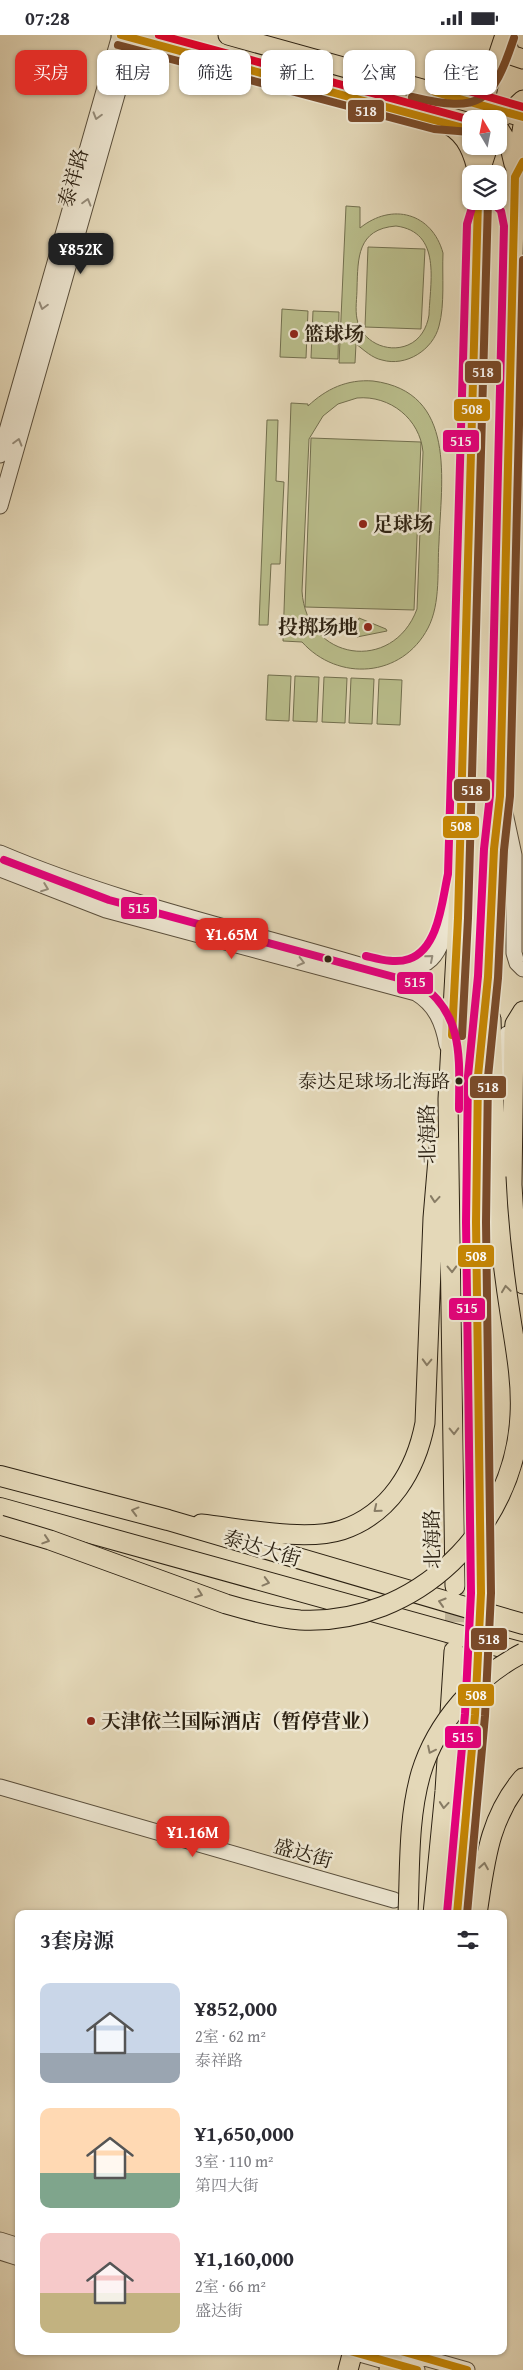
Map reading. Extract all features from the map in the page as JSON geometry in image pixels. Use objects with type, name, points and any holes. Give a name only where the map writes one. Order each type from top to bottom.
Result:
[{"type":"highway","name":"泰达大街","points":[[0,1476],[168,1520],[523,1625]]},
{"type":"highway","name":"泰达大街","points":[[0,1507],[523,1653]]},
{"type":"main road","points":[[228,35],[425,90]]},
{"type":"main road","points":[[506,35],[507,46],[511,55],[523,59]]},
{"type":"main road","points":[[497,60],[506,35]]},
{"type":"main road","points":[[127,36],[437,119],[462,122]]},
{"type":"main road","points":[[497,76],[500,110]]},
{"type":"main road","points":[[444,95],[463,95]]},
{"type":"main road","points":[[444,95],[472,110]]},
{"type":"main road","points":[[508,118],[523,100]]},
{"type":"main road","points":[[437,119],[463,136],[476,165]]},
{"type":"main road","points":[[481,1593],[478,1075],[488,977],[494,849],[500,796],[514,225],[519,169],[508,143]]},
{"type":"main road","points":[[507,202],[514,225]]},
{"type":"main road","name":"北海路","points":[[455,1586],[448,1099],[455,987],[478,210]]},
{"type":"main road","points":[[477,224],[480,210]]},
{"type":"main road","points":[[0,1525],[50,1540],[226,1604],[300,1620],[346,1616],[380,1607],[399,1599],[438,1575],[471,1543],[495,1507],[513,1464],[520,1415],[520,1383],[501,1249],[496,1177],[494,1049],[488,977]]},
{"type":"main road","points":[[523,1010],[515,1023],[514,1033],[512,1185],[514,1218],[523,1284]]},
{"type":"main road","points":[[168,1520],[282,1533],[321,1533],[342,1530],[371,1515],[383,1505],[403,1482],[417,1454],[424,1423],[433,1218],[439,1147],[448,1099]]},
{"type":"main road","points":[[433,1910],[445,1791],[454,1651]]},
{"type":"main road","points":[[408,1910],[414,1809],[422,1771],[428,1757],[444,1726],[468,1695],[503,1665],[523,1653]]},
{"type":"main road","points":[[457,1910],[478,1659]]},
{"type":"main road","points":[[478,1910],[486,1853],[493,1828],[508,1797],[523,1779]]},
{"type":"street","name":"泰祥路","points":[[0,455],[127,36]]},
{"type":"street","name":"泰祥路","points":[[0,506],[127,36]]},
{"type":"street","points":[[500,796],[507,815],[514,855],[514,953],[517,963],[523,969]]},
{"type":"street","points":[[0,853],[39,870],[109,895],[373,969],[391,971],[412,970],[428,961],[435,954],[444,937],[458,875]]},
{"type":"street","points":[[0,869],[106,910],[416,993],[428,1000],[440,1018],[450,1063]]},
{"type":"street","points":[[496,1124],[509,1023],[513,1012],[523,1010]]},
{"type":"street","name":"盛达街","points":[[0,1787],[394,1900]]},
{"type":"street","points":[[0,2241],[15,2245]]},
{"type":"street","points":[[0,2253],[15,2257]]},
{"type":"street","points":[[351,2356],[393,2359],[467,2370]]},
{"type":"street","points":[[393,2359],[417,2370]]},
{"type":"green space","points":[[346,206],[360,207],[360,228],[372,220],[385,215],[409,216],[420,221],[438,239],[443,253],[442,309],[436,335],[425,349],[409,359],[391,362],[378,359],[356,344],[355,363],[339,363]],"holes":[[[396,226],[411,230],[421,238],[427,248],[430,260],[431,288],[428,320],[425,329],[412,343],[400,347],[384,347],[369,339],[359,327],[356,311],[359,256],[367,239],[383,228]]]},
{"type":"green space","points":[[368,247],[425,249],[421,329],[365,327]]},
{"type":"green space","name":"篮球场","points":[[282,309],[308,311],[306,358],[280,357]]},
{"type":"green space","name":"篮球场","points":[[313,311],[339,312],[338,359],[311,358]]},
{"type":"green space","points":[[373,381],[400,389],[419,402],[432,421],[439,443],[441,467],[438,586],[432,618],[417,645],[402,657],[386,665],[369,669],[333,664],[317,655],[302,642],[283,641],[291,403],[308,404],[308,406],[338,386]],"holes":[[[357,398],[369,398],[392,405],[401,411],[410,420],[421,440],[423,452],[417,609],[405,630],[389,643],[371,650],[352,651],[334,645],[318,632],[307,615],[302,591],[309,439],[323,416],[338,404]]]},
{"type":"green space","points":[[267,420],[278,420],[276,481],[284,482],[280,564],[271,564],[268,625],[259,625]]},
{"type":"green space","name":"足球场","points":[[311,438],[421,442],[414,610],[305,607]]},
{"type":"green space","name":"投掷场地","points":[[359,618],[387,631],[357,637],[356,629]]},
{"type":"green space","points":[[268,675],[291,676],[289,721],[266,720]]},
{"type":"green space","points":[[295,676],[319,677],[317,722],[293,721]]},
{"type":"green space","points":[[324,677],[347,678],[345,723],[322,722]]},
{"type":"green space","points":[[351,678],[374,679],[372,724],[349,723]]},
{"type":"green space","points":[[379,679],[402,680],[400,725],[377,724]]},
{"type":"tunnel","points":[[454,1650],[455,1590]]},
{"type":"tunnel","points":[[478,1655],[480,1598]]},
{"type":"transit line","name":"508","points":[[121,35],[462,128]]},
{"type":"transit line","points":[[159,35],[462,118]]},
{"type":"transit line","name":"518","points":[[412,97],[454,104],[468,103],[480,98],[490,90],[498,77],[514,38]]},
{"type":"transit line","name":"518","points":[[118,45],[434,129],[462,131]]},
{"type":"transit line","name":"508","points":[[446,95],[523,117]]},
{"type":"transit line","points":[[482,95],[523,107]]},
{"type":"transit line","name":"508","points":[[457,1910],[475,1715],[481,1593],[476,1222],[478,1076],[488,977],[494,849],[500,796],[515,177],[523,162]]},
{"type":"transit line","name":"515","points":[[366,956],[387,961],[398,961],[409,959],[419,954],[427,945],[438,923],[448,874],[467,224],[471,210]]},
{"type":"transit line","name":"508","points":[[452,1035],[458,918],[478,210]]},
{"type":"transit line","name":"518","points":[[462,1036],[468,918],[488,210]]},
{"type":"transit line","name":"515","points":[[447,1910],[465,1714],[471,1593],[466,1222],[468,1076],[478,976],[484,849],[490,795],[504,226],[500,210]]},
{"type":"transit line","name":"518","points":[[467,1910],[485,1716],[491,1593],[486,1222],[488,1077],[498,978],[504,850],[510,796],[523,260]]},
{"type":"transit line","name":"515","points":[[4,860],[109,900],[420,984],[435,996],[445,1010],[452,1025],[459,1057],[459,1109]]},
{"type":"transit line","name":"508","points":[[364,2355],[417,2370]]},
{"type":"transit line","name":"508","points":[[415,2355],[467,2370]]},
{"type":"place","name":"篮球场","points":[[294,334]]},
{"type":"place","name":"足球场","points":[[363,524]]},
{"type":"place","name":"投掷场地","points":[[368,627]]},
{"type":"place","name":"泰达足球场北海路","points":[[459,1081]]},
{"type":"place","name":"天津依兰国际酒店（暂停营业）","points":[[91,1721]]}]
